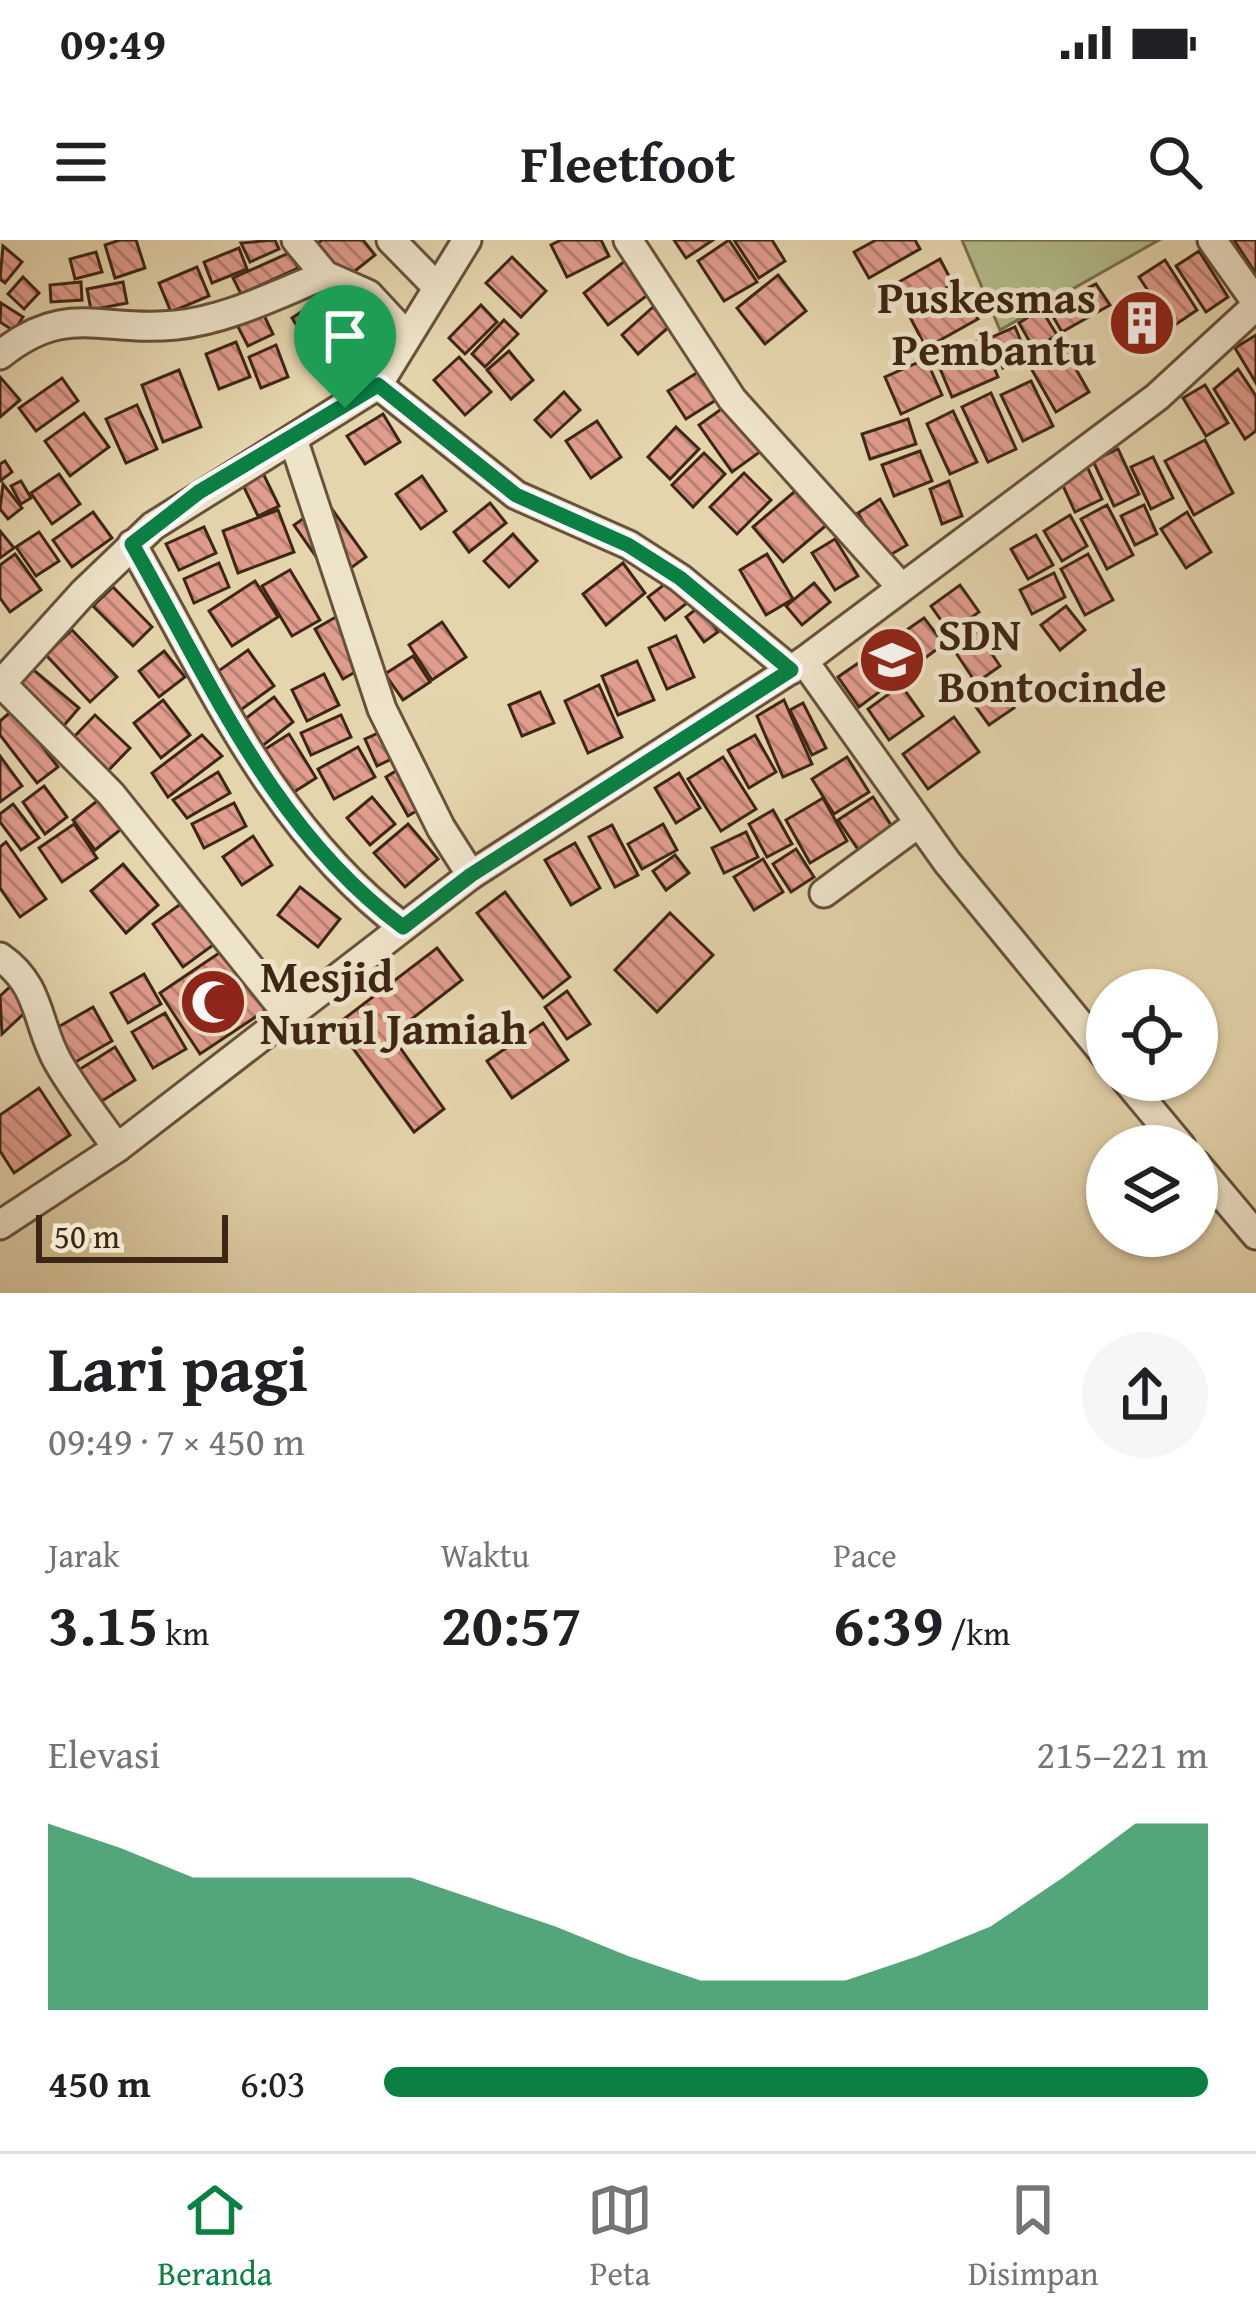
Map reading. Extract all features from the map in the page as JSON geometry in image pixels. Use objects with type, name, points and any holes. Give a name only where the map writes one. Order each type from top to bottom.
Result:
[{"type":"street","points":[[296,240],[325,275],[368,294],[407,336]]},
{"type":"street","points":[[391,240],[436,286]]},
{"type":"street","points":[[7,679],[132,544],[199,492],[378,385],[467,240]]},
{"type":"street","points":[[628,240],[732,399],[901,587]]},
{"type":"street","points":[[0,1225],[117,1148],[471,875],[797,665],[1157,398],[1256,304],[1212,240]]},
{"type":"street","points":[[0,355],[53,323],[176,325],[237,310],[325,275]]},
{"type":"street","points":[[378,385],[516,495],[628,545],[797,665],[1086,1031]]},
{"type":"street","points":[[292,439],[382,709],[440,828],[471,875]]},
{"type":"street","points":[[132,544],[278,801],[335,870],[403,927]]},
{"type":"street","points":[[0,644],[7,679],[111,794],[289,1016]]},
{"type":"street","points":[[824,893],[920,823]]},
{"type":"street","points":[[0,957],[20,974],[44,1013],[58,1064],[117,1148]]},
{"type":"street","points":[[1144,1101],[1164,1125]]},
{"type":"street","points":[[1218,1190],[1256,1235]]},
{"type":"green space","points":[[962,240],[1159,240],[1000,330]]},
{"type":"building","points":[[136,240],[145,268],[115,278],[105,245]]},
{"type":"building","points":[[275,240],[279,249],[250,262],[241,243]]},
{"type":"building","points":[[322,240],[363,240],[375,255],[341,282],[314,246]]},
{"type":"building","points":[[561,240],[601,240],[609,256],[567,277],[551,245]]},
{"type":"building","points":[[674,240],[713,240],[686,258]]},
{"type":"building","points":[[729,240],[757,282],[724,301],[698,261]]},
{"type":"building","points":[[734,240],[772,240],[785,261],[759,278]]},
{"type":"building","points":[[876,240],[915,240],[920,249],[869,278],[854,252]]},
{"type":"building","points":[[1234,240],[1256,240],[1256,274]]},
{"type":"building","points":[[3,246],[22,262],[5,283],[0,279]]},
{"type":"building","points":[[239,248],[247,269],[212,283],[204,262]]},
{"type":"building","points":[[1199,251],[1228,297],[1206,312],[1176,266]]},
{"type":"building","points":[[96,252],[102,272],[75,279],[70,259]]},
{"type":"building","points":[[291,252],[298,268],[241,294],[233,278]]},
{"type":"building","points":[[512,257],[546,291],[521,317],[486,283]]},
{"type":"building","points":[[940,259],[953,284],[910,308],[897,283]]},
{"type":"building","points":[[1165,260],[1197,310],[1172,327],[1139,277]]},
{"type":"building","points":[[625,261],[649,294],[608,325],[584,293]]},
{"type":"building","points":[[197,267],[209,296],[171,312],[159,283]]},
{"type":"building","points":[[778,275],[806,311],[765,344],[737,308]]},
{"type":"building","points":[[23,277],[39,293],[24,309],[8,294]]},
{"type":"building","points":[[81,282],[82,300],[51,302],[50,285]]},
{"type":"building","points":[[123,282],[127,303],[91,310],[87,289]]},
{"type":"building","points":[[1096,284],[1110,305],[1062,332],[1048,308]]},
{"type":"building","points":[[960,287],[978,319],[926,348],[909,315]]},
{"type":"building","name":"Puskesmas Pembantu","points":[[1144,294],[1169,335],[1141,352],[1115,311]]},
{"type":"building","points":[[326,296],[349,336],[316,357],[292,318]]},
{"type":"building","points":[[1,303],[23,317],[14,331],[0,322]]},
{"type":"building","points":[[481,305],[497,322],[465,354],[449,338]]},
{"type":"building","points":[[653,307],[670,326],[638,354],[622,335]]},
{"type":"building","points":[[261,309],[273,334],[248,346],[235,321]]},
{"type":"building","points":[[1041,309],[1057,335],[1034,349],[1019,323]]},
{"type":"building","points":[[504,320],[518,334],[485,367],[472,354]]},
{"type":"building","points":[[1015,327],[1028,358],[1003,368],[990,338]]},
{"type":"building","points":[[1256,335],[1256,383],[1235,348]]},
{"type":"building","points":[[982,339],[998,377],[952,397],[936,359]]},
{"type":"building","points":[[236,342],[250,377],[219,389],[206,354]]},
{"type":"building","points":[[1061,343],[1089,392],[1056,412],[1028,363]]},
{"type":"building","points":[[276,345],[288,377],[261,388],[249,357]]},
{"type":"building","points":[[509,351],[533,380],[511,399],[487,370]]},
{"type":"building","points":[[459,357],[491,392],[465,415],[434,380]]},
{"type":"building","points":[[926,359],[942,395],[901,414],[885,377]]},
{"type":"building","points":[[1238,369],[1256,396],[1256,431],[1245,439],[1214,389]]},
{"type":"building","points":[[179,370],[201,427],[163,442],[142,385]]},
{"type":"building","points":[[698,372],[716,400],[686,419],[668,391]]},
{"type":"building","points":[[0,377],[20,400],[0,417]]},
{"type":"building","points":[[62,378],[78,401],[36,431],[19,408]]},
{"type":"building","points":[[1031,381],[1053,426],[1023,441],[1001,395]]},
{"type":"building","points":[[1205,385],[1228,423],[1206,436],[1183,398]]},
{"type":"building","points":[[564,392],[580,410],[551,437],[535,420]]},
{"type":"building","points":[[991,393],[1016,449],[988,462],[962,407]]},
{"type":"building","points":[[731,402],[764,449],[732,472],[699,425]]},
{"type":"building","points":[[137,405],[157,449],[126,463],[106,419]]},
{"type":"building","points":[[953,411],[977,462],[950,474],[927,424]]},
{"type":"building","points":[[84,413],[109,447],[70,476],[45,441]]},
{"type":"building","points":[[383,414],[400,442],[365,464],[347,436]]},
{"type":"building","points":[[908,419],[916,444],[870,459],[862,434]]},
{"type":"building","points":[[597,421],[621,457],[591,478],[566,441]]},
{"type":"building","points":[[676,427],[699,449],[670,479],[648,457]]},
{"type":"building","points":[[1205,440],[1233,493],[1194,515],[1165,461]]},
{"type":"building","points":[[1118,449],[1139,494],[1114,506],[1093,461]]},
{"type":"building","points":[[920,451],[932,481],[894,496],[882,465]]},
{"type":"building","points":[[704,453],[725,474],[693,507],[672,485]]},
{"type":"building","points":[[1153,457],[1173,498],[1151,509],[1131,467]]},
{"type":"building","points":[[5,461],[12,472],[0,481],[0,464]]},
{"type":"building","points":[[1085,462],[1102,499],[1075,512],[1058,475]]},
{"type":"building","points":[[259,465],[279,506],[258,516],[238,475]]},
{"type":"building","points":[[744,473],[771,500],[737,534],[710,507]]},
{"type":"building","points":[[59,474],[80,504],[52,524],[31,493]]},
{"type":"building","points":[[422,476],[446,511],[421,529],[396,494]]},
{"type":"building","points":[[21,481],[31,498],[21,504],[11,486]]},
{"type":"building","points":[[949,481],[962,516],[942,524],[930,489]]},
{"type":"building","points":[[3,484],[22,508],[8,519],[0,509]]},
{"type":"building","points":[[800,487],[829,523],[783,562],[753,527]]},
{"type":"building","points":[[880,499],[907,545],[885,558],[858,513]]},
{"type":"building","points":[[327,502],[366,557],[333,581],[294,525]]},
{"type":"building","points":[[490,503],[506,523],[469,552],[454,532]]},
{"type":"building","points":[[1107,505],[1133,555],[1107,569],[1081,519]]},
{"type":"building","points":[[1144,505],[1157,534],[1135,545],[1121,516]]},
{"type":"building","points":[[278,510],[294,552],[238,573],[223,531]]},
{"type":"building","points":[[93,512],[112,538],[72,567],[53,540]]},
{"type":"building","points":[[1187,512],[1211,552],[1186,568],[1161,529]]},
{"type":"building","points":[[1070,515],[1087,546],[1062,561],[1044,531]]},
{"type":"building","points":[[204,527],[216,553],[179,570],[166,544]]},
{"type":"building","points":[[0,531],[14,548],[0,558]]},
{"type":"building","points":[[39,532],[59,561],[36,576],[16,547]]},
{"type":"building","points":[[513,534],[537,561],[509,587],[484,561]]},
{"type":"building","points":[[1036,535],[1053,565],[1028,579],[1011,549]]},
{"type":"building","points":[[835,539],[858,576],[835,590],[812,553]]},
{"type":"building","points":[[15,554],[41,590],[10,612],[0,598],[0,565]]},
{"type":"building","points":[[767,554],[793,599],[766,615],[740,570]]},
{"type":"building","points":[[1088,554],[1113,600],[1085,615],[1061,569]]},
{"type":"building","points":[[219,563],[229,587],[194,603],[184,579]]},
{"type":"building","points":[[623,563],[645,593],[606,625],[583,594]]},
{"type":"building","points":[[290,570],[320,620],[292,636],[262,586]]},
{"type":"building","points":[[1054,573],[1065,597],[1032,614],[1020,590]]},
{"type":"building","points":[[674,577],[691,600],[665,620],[648,597]]},
{"type":"building","points":[[255,581],[278,617],[232,646],[209,611]]},
{"type":"building","points":[[814,583],[830,602],[802,625],[786,606]]},
{"type":"building","points":[[960,585],[979,612],[950,633],[931,606]]},
{"type":"building","points":[[113,587],[152,627],[133,646],[93,606]]},
{"type":"building","points":[[700,606],[718,632],[704,642],[686,617]]},
{"type":"building","points":[[1066,606],[1085,630],[1060,650],[1041,625]]},
{"type":"building","points":[[348,610],[376,660],[343,679],[315,629]]},
{"type":"building","name":"SDN Bontocinde","points":[[924,618],[944,644],[859,707],[838,677]]},
{"type":"building","points":[[442,622],[466,657],[432,680],[409,645]]},
{"type":"building","points":[[72,630],[117,677],[90,702],[46,655]]},
{"type":"building","points":[[976,630],[1000,666],[976,683],[952,647]]},
{"type":"building","points":[[676,636],[694,677],[667,689],[649,648]]},
{"type":"building","points":[[248,650],[274,686],[235,714],[210,677]]},
{"type":"building","points":[[164,651],[185,677],[159,697],[139,671]]},
{"type":"building","points":[[413,656],[430,682],[403,700],[385,674]]},
{"type":"building","points":[[637,661],[654,700],[618,715],[602,676]]},
{"type":"building","points":[[30,667],[79,708],[60,730],[14,686]]},
{"type":"building","points":[[324,674],[339,705],[307,721],[292,690]]},
{"type":"building","points":[[993,679],[1014,708],[989,725],[968,696]]},
{"type":"building","points":[[599,685],[622,737],[588,753],[565,701]]},
{"type":"building","name":"SDN Bontocinde","points":[[901,685],[923,716],[889,740],[868,709]]},
{"type":"building","points":[[540,692],[554,723],[522,736],[509,705]]},
{"type":"building","points":[[274,697],[293,722],[261,747],[241,722]]},
{"type":"building","points":[[163,700],[190,735],[161,758],[134,723]]},
{"type":"building","points":[[784,700],[812,764],[783,777],[757,716]]},
{"type":"building","points":[[803,703],[826,748],[812,755],[790,710]]},
{"type":"building","points":[[14,709],[58,767],[37,783],[0,735],[0,721]]},
{"type":"building","points":[[95,715],[130,748],[105,774],[70,741]]},
{"type":"building","points":[[341,715],[351,737],[311,755],[301,733]]},
{"type":"building","name":"SDN Bontocinde","points":[[954,717],[979,752],[928,789],[903,754]]},
{"type":"building","points":[[394,726],[406,752],[377,766],[365,739]]},
{"type":"building","points":[[289,734],[316,778],[283,799],[256,755]]},
{"type":"building","points":[[202,735],[222,756],[168,797],[152,773]]},
{"type":"building","points":[[755,735],[776,772],[749,788],[728,750]]},
{"type":"building","points":[[358,747],[375,777],[334,799],[318,769]]},
{"type":"building","points":[[0,756],[22,786],[0,802]]},
{"type":"building","points":[[723,757],[756,809],[721,831],[688,779]]},
{"type":"building","points":[[847,757],[869,792],[834,814],[812,779]]},
{"type":"building","points":[[412,761],[435,800],[408,816],[386,777]]},
{"type":"building","points":[[218,772],[230,793],[187,818],[173,800]]},
{"type":"building","points":[[679,773],[700,808],[676,823],[655,788]]},
{"type":"building","points":[[44,786],[67,817],[45,834],[23,802]]},
{"type":"building","points":[[107,793],[130,822],[95,850],[73,820]]},
{"type":"building","points":[[372,797],[395,824],[370,845],[347,818]]},
{"type":"building","points":[[873,797],[893,828],[859,851],[838,820]]},
{"type":"building","points":[[823,798],[847,841],[810,863],[786,820]]},
{"type":"building","points":[[234,803],[246,826],[204,848],[192,824]]},
{"type":"building","points":[[13,804],[39,838],[21,850],[0,822],[0,814]]},
{"type":"building","points":[[773,810],[792,844],[767,857],[749,824]]},
{"type":"building","points":[[74,824],[97,858],[62,882],[39,848]]},
{"type":"building","points":[[408,824],[438,859],[405,887],[374,853]]},
{"type":"building","points":[[663,824],[677,850],[642,869],[628,844]]},
{"type":"building","points":[[612,825],[638,875],[615,887],[589,837]]},
{"type":"building","points":[[746,832],[758,857],[724,873],[712,848]]},
{"type":"building","points":[[253,836],[272,865],[242,885],[223,857]]},
{"type":"building","points":[[6,842],[46,899],[20,917],[0,888],[0,847]]},
{"type":"building","points":[[575,843],[600,888],[571,905],[545,860]]},
{"type":"building","points":[[796,849],[814,877],[791,892],[773,864]]},
{"type":"building","points":[[675,855],[689,873],[666,890],[653,871]]},
{"type":"building","points":[[763,859],[783,892],[754,910],[734,877]]},
{"type":"building","points":[[123,864],[158,905],[126,933],[91,891]]},
{"type":"building","points":[[300,887],[340,919],[318,947],[278,915]]},
{"type":"building","points":[[505,892],[570,977],[543,998],[477,913]]},
{"type":"building","points":[[186,900],[216,943],[183,967],[153,924]]},
{"type":"building","points":[[670,913],[713,955],[657,1012],[615,970]]},
{"type":"building","points":[[437,948],[462,980],[391,1035],[444,1109],[414,1132],[336,1025]]},
{"type":"building","name":"Mesjid Nurul Jamiah","points":[[225,949],[266,1010],[200,1054],[160,993]]},
{"type":"building","points":[[144,974],[161,1004],[128,1023],[111,993]]},
{"type":"building","points":[[12,985],[31,1007],[2,1034],[0,996]]},
{"type":"building","points":[[567,991],[590,1024],[567,1039],[545,1007]]},
{"type":"building","points":[[93,1007],[112,1041],[72,1064],[53,1030]]},
{"type":"building","points":[[165,1013],[186,1049],[153,1068],[132,1032]]},
{"type":"building","points":[[543,1023],[568,1060],[512,1098],[487,1061]]},
{"type":"building","points":[[115,1047],[135,1080],[94,1106],[74,1073]]},
{"type":"building","points":[[39,1088],[70,1135],[14,1173],[0,1151],[0,1115]]},
{"type":"place","name":"Puskesmas Pembantu","points":[[1142,323]]},
{"type":"place","name":"SDN Bontocinde","points":[[892,660]]},
{"type":"place","name":"Mesjid Nurul Jamiah","points":[[213,1002]]},
{"type":"route","points":[[378,385],[516,495],[628,545],[680,578],[791,670],[471,875],[403,927],[335,870],[278,801],[132,544],[199,492],[345,408],[378,385]]}]
